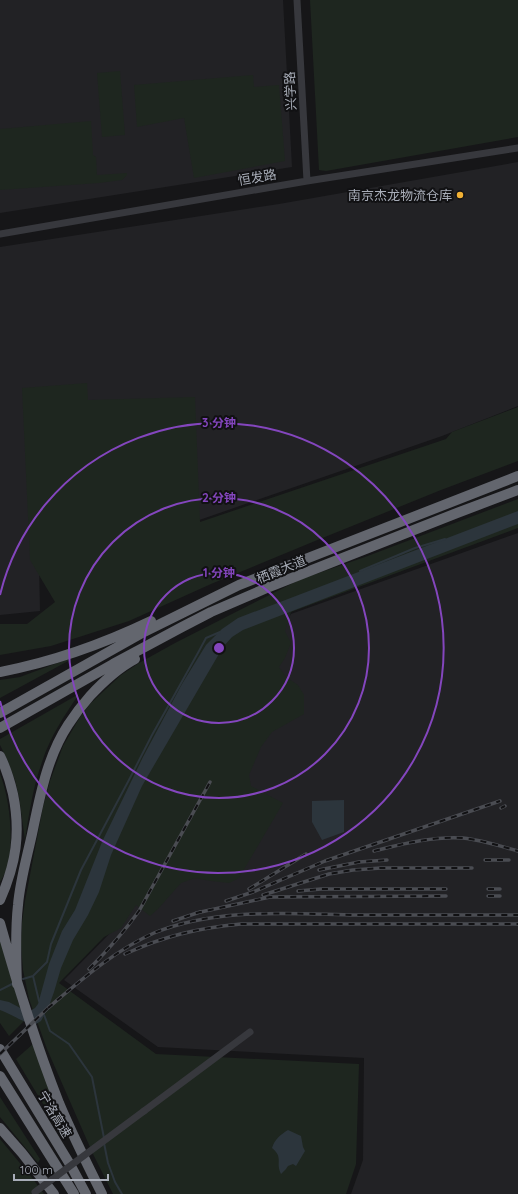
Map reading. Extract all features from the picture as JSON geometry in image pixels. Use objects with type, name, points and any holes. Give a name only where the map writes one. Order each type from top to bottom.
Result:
[{"type":"highway","name":"栖霞大道","points":[[0,713],[144,632],[240,585],[518,476]]},
{"type":"highway","name":"栖霞大道","points":[[0,728],[113,664],[211,612],[287,580],[518,490]]},
{"type":"highway","points":[[17,984],[16,930],[18,905],[26,862],[46,775],[58,742],[67,725],[98,687],[128,663],[287,580]]},
{"type":"highway","points":[[0,672],[45,661],[95,645],[193,603],[240,585]]},
{"type":"highway","points":[[0,756],[4,763],[16,806],[18,834],[8,881],[0,900]]},
{"type":"highway","points":[[0,923],[17,984],[43,1059],[60,1104],[102,1194]]},
{"type":"highway","name":"宁洛高速","points":[[0,1049],[71,1166],[86,1194]]},
{"type":"highway","name":"宁洛高速","points":[[0,1076],[74,1194]]},
{"type":"highway","points":[[0,1128],[54,1194]]},
{"type":"street","name":"兴学路","points":[[297,0],[307,181]]},
{"type":"street","name":"恒发路","points":[[0,234],[307,181],[518,148]]},
{"type":"street","points":[[34,1193],[250,1032]]},
{"type":"shaded area","points":[[0,0],[283,0],[292,167],[0,213]]},
{"type":"shaded area","points":[[310,0],[518,0],[518,137],[326,171],[319,170]]},
{"type":"shaded area","points":[[120,71],[125,135],[102,137],[97,73]]},
{"type":"shaded area","points":[[253,75],[254,87],[279,85],[285,161],[194,178],[184,118],[137,127],[134,85]]},
{"type":"shaded area","points":[[91,121],[93,155],[96,157],[97,175],[127,173],[122,180],[0,190],[0,129]]},
{"type":"shaded area","points":[[518,162],[518,406],[442,436],[75,563],[39,565],[40,611],[0,615],[0,247],[279,204]]},
{"type":"shaded area","points":[[87,383],[88,400],[195,397],[200,522],[446,439],[452,432],[518,407],[518,461],[441,490],[315,541],[211,584],[129,621],[51,646],[0,655],[0,624],[27,624],[55,602],[30,560],[22,388]]},
{"type":"shaded area","points":[[518,499],[518,528],[291,612],[285,631],[291,643],[285,658],[279,667],[286,677],[298,685],[304,695],[304,714],[272,732],[261,747],[249,775],[251,786],[283,803],[239,878],[229,883],[195,878],[181,883],[150,916],[136,905],[121,928],[104,937],[59,983],[156,1054],[359,1064],[356,1164],[346,1194],[113,1194],[93,1154],[47,1049],[29,999],[23,970],[21,946],[25,901],[43,807],[50,781],[63,746],[80,717],[91,703],[121,675],[175,643],[301,579],[365,557]]},
{"type":"shaded area","points":[[518,511],[518,524],[243,630],[232,637],[223,647],[142,786],[111,855],[99,892],[88,915],[73,940],[61,968],[49,1006],[41,1021],[36,1024],[31,1023],[0,1010],[0,1000],[9,1002],[28,1012],[35,1008],[38,1004],[49,964],[62,931],[75,910],[102,842],[143,757],[182,684],[206,645],[222,629],[238,618]]},
{"type":"shaded area","points":[[518,533],[518,1194],[351,1194],[363,1160],[364,1058],[158,1047],[64,980],[117,926],[291,614]]},
{"type":"shaded area","points":[[68,659],[70,660],[0,698],[0,680],[20,677]]},
{"type":"shaded area","points":[[79,694],[58,727],[45,753],[34,791],[25,840],[15,780],[0,745],[0,739]]},
{"type":"shaded area","points":[[0,774],[9,809],[11,836],[9,861],[0,882]]},
{"type":"shaded area","points":[[344,800],[344,832],[322,840],[312,822],[312,801]]},
{"type":"shaded area","points":[[0,939],[24,1021],[9,1036],[0,1023]]},
{"type":"shaded area","points":[[33,1044],[68,1133],[63,1137],[16,1059]]},
{"type":"shaded area","points":[[0,1097],[40,1159],[38,1163],[0,1117]]},
{"type":"shaded area","points":[[288,1130],[301,1136],[305,1151],[296,1166],[293,1164],[288,1166],[281,1174],[279,1170],[279,1157],[276,1151],[272,1148],[278,1138]]},
{"type":"shaded area","points":[[0,1139],[33,1179],[44,1194],[0,1194]]},
{"type":"waterway","points":[[360,571],[415,548],[445,539]]},
{"type":"waterway","points":[[23,979],[33,976],[47,962],[51,944],[81,870],[152,735],[206,638],[220,632]]},
{"type":"waterway","points":[[33,976],[39,1001]]},
{"type":"waterway","points":[[0,990],[14,983]]},
{"type":"waterway","points":[[43,1012],[50,1031],[69,1044],[92,1077],[104,1138]]},
{"type":"waterway","points":[[104,1143],[108,1163],[115,1182],[122,1194]]},
{"type":"railway","points":[[89,969],[115,941],[139,911],[210,782]]},
{"type":"railway","points":[[226,901],[253,892],[325,861],[500,801]]},
{"type":"railway","points":[[501,808],[505,806]]},
{"type":"railway","points":[[374,851],[418,841],[441,838],[463,838],[477,840],[518,851]]},
{"type":"railway","points":[[249,889],[306,854]]},
{"type":"railway","points":[[319,870],[359,862],[387,860]]},
{"type":"railway","points":[[485,860],[509,860]]},
{"type":"railway","points":[[263,895],[329,874],[353,870],[381,868],[472,868]]},
{"type":"railway","points":[[298,891],[321,889],[446,889]]},
{"type":"railway","points":[[488,889],[500,889]]},
{"type":"railway","points":[[196,913],[270,897],[446,896]]},
{"type":"railway","points":[[488,896],[500,896]]},
{"type":"railway","points":[[173,921],[200,912]]},
{"type":"railway","points":[[48,1008],[98,967],[125,948],[154,933],[203,919],[280,913],[357,915],[518,915]]},
{"type":"railway","points":[[125,954],[154,942],[182,934],[210,928],[241,924],[518,924]]},
{"type":"railway","points":[[0,1054],[51,1005]]},
{"type":"place","name":"南京杰龙物流仓库","points":[[460,195]]}]
